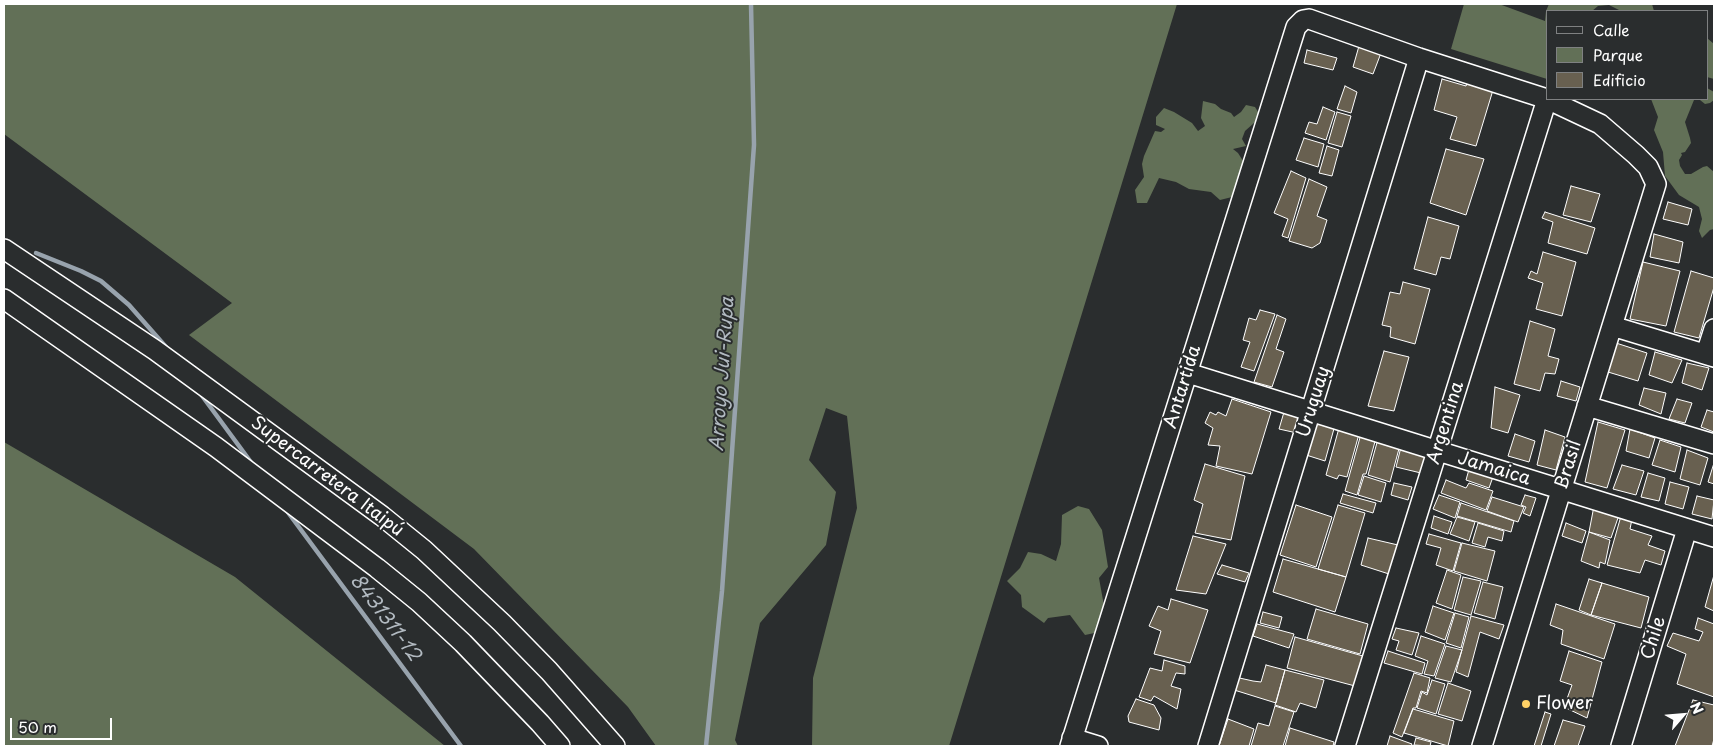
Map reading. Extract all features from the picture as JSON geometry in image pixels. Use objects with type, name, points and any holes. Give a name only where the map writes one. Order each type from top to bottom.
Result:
[{"type":"street","name":"Antartida","points":[[1071,742],[1296,27],[1303,20],[1314,20],[1419,58]]},
{"type":"street","points":[[1419,58],[1546,99]]},
{"type":"street","name":"Uruguay","points":[[1208,746],[1419,58]]},
{"type":"street","name":"Argentina","points":[[1345,746],[1547,100]]},
{"type":"street","name":"Brasil","points":[[1482,746],[1656,184],[1648,167],[1636,154],[1600,124],[1549,100]]},
{"type":"street","name":"Supercarretera Itaipú","points":[[4,249],[155,350],[382,516],[424,550],[502,623],[549,671],[615,746]]},
{"type":"street","points":[[4,299],[216,447],[377,568],[419,602],[463,643],[560,746]]},
{"type":"street","points":[[1612,326],[1710,356],[1714,329]]},
{"type":"street","name":"Jamaica","points":[[1188,373],[1714,537]]},
{"type":"street","points":[[1587,406],[1714,444]]},
{"type":"street","name":"Chile","points":[[1621,746],[1687,529]]},
{"type":"street","points":[[1071,742],[1098,746]]},
{"type":"green space","points":[[4,4],[1177,4],[949,746],[812,746],[813,678],[857,508],[847,416],[826,408],[809,460],[836,492],[826,545],[760,623],[735,740],[738,746],[656,746],[628,707],[474,549],[189,335],[232,303],[4,134]]},
{"type":"green space","points":[[1464,4],[1499,4],[1545,21],[1546,11],[1546,79],[1451,49]]},
{"type":"green space","points":[[1549,4],[1652,4],[1654,10],[1619,10],[1609,5],[1598,6],[1593,10],[1546,10]]},
{"type":"green space","points":[[1708,39],[1714,44],[1714,79],[1708,77]]},
{"type":"green space","points":[[1708,89],[1714,92],[1714,100],[1705,104],[1700,100],[1708,100]]},
{"type":"green space","points":[[1651,100],[1694,100],[1685,122],[1691,143],[1685,152],[1681,153],[1682,155],[1679,160],[1685,174],[1691,174],[1707,166],[1714,172],[1714,229],[1710,230],[1702,238],[1699,231],[1702,219],[1699,207],[1679,195],[1665,176],[1663,152],[1654,130],[1658,117]]},
{"type":"green space","points":[[1203,101],[1215,104],[1231,113],[1234,117],[1246,105],[1255,107],[1260,115],[1259,120],[1245,131],[1242,139],[1246,146],[1233,149],[1245,164],[1236,196],[1220,200],[1211,192],[1189,189],[1176,182],[1159,178],[1147,203],[1137,203],[1135,190],[1144,177],[1142,164],[1144,156],[1155,131],[1161,132],[1165,129],[1156,125],[1156,117],[1164,108],[1192,123],[1198,131],[1205,126],[1201,118]]},
{"type":"green space","points":[[4,442],[235,577],[445,746],[4,746]]},
{"type":"green space","points":[[1078,506],[1089,509],[1102,530],[1108,567],[1099,578],[1106,617],[1104,631],[1085,635],[1070,615],[1048,618],[1044,623],[1022,607],[1021,595],[1007,581],[1020,568],[1028,552],[1041,554],[1056,561],[1061,544],[1062,515]]},
{"type":"building","points":[[1359,46],[1381,53],[1373,74],[1353,67]]},
{"type":"building","points":[[1307,50],[1337,58],[1333,70],[1304,63]]},
{"type":"building","points":[[1442,79],[1466,86],[1468,81],[1493,90],[1476,146],[1450,139],[1457,117],[1434,110]]},
{"type":"building","points":[[1345,86],[1357,92],[1351,113],[1337,109]]},
{"type":"building","points":[[1323,107],[1335,112],[1326,140],[1305,133],[1309,122],[1317,124]]},
{"type":"building","points":[[1337,112],[1351,116],[1342,147],[1328,143]]},
{"type":"building","points":[[1304,138],[1324,144],[1318,167],[1296,160]]},
{"type":"building","points":[[1327,146],[1339,150],[1332,176],[1319,173]]},
{"type":"building","points":[[1446,149],[1484,159],[1466,215],[1430,203]]},
{"type":"building","points":[[1291,171],[1306,178],[1288,238],[1282,236],[1288,219],[1274,213]]},
{"type":"building","points":[[1309,179],[1327,187],[1317,216],[1327,220],[1320,243],[1312,248],[1289,241]]},
{"type":"building","points":[[1571,186],[1600,194],[1591,222],[1563,215]]},
{"type":"building","points":[[1668,202],[1692,209],[1688,225],[1663,219]]},
{"type":"building","points":[[1545,212],[1595,228],[1587,254],[1548,243],[1553,222],[1542,218]]},
{"type":"building","points":[[1428,217],[1459,226],[1450,259],[1441,257],[1436,275],[1414,269]]},
{"type":"building","points":[[1654,234],[1683,242],[1679,263],[1650,257]]},
{"type":"building","points":[[1543,252],[1576,262],[1562,316],[1536,309],[1543,283],[1528,278],[1531,271],[1537,274]]},
{"type":"building","points":[[1643,262],[1680,271],[1666,326],[1630,319]]},
{"type":"building","points":[[1691,271],[1714,278],[1714,287],[1699,338],[1674,332]]},
{"type":"building","points":[[1403,282],[1430,289],[1415,344],[1390,337],[1391,327],[1382,325],[1390,292],[1400,294]]},
{"type":"building","points":[[1260,310],[1275,314],[1254,371],[1241,367],[1250,342],[1243,340],[1249,318],[1256,320]]},
{"type":"building","points":[[1277,315],[1286,319],[1276,349],[1284,352],[1272,387],[1254,382]]},
{"type":"building","points":[[1530,321],[1555,329],[1548,356],[1559,359],[1555,374],[1545,373],[1540,391],[1514,384]]},
{"type":"building","points":[[1616,343],[1647,353],[1638,381],[1608,372]]},
{"type":"building","points":[[1384,351],[1409,357],[1394,411],[1368,406]]},
{"type":"building","points":[[1655,352],[1682,360],[1672,383],[1649,375]]},
{"type":"building","points":[[1687,363],[1709,368],[1702,390],[1682,383]]},
{"type":"building","points":[[1561,381],[1580,387],[1576,401],[1557,396]]},
{"type":"building","points":[[1495,387],[1520,395],[1508,433],[1491,428]]},
{"type":"building","points":[[1644,388],[1666,393],[1661,414],[1639,405]]},
{"type":"building","points":[[1232,399],[1271,412],[1252,474],[1216,466],[1220,446],[1208,445],[1213,428],[1205,423],[1210,412],[1216,415],[1218,412],[1226,416]]},
{"type":"building","points":[[1677,399],[1692,403],[1685,423],[1669,419]]},
{"type":"building","points":[[1707,410],[1714,412],[1714,432],[1701,427]]},
{"type":"building","points":[[1284,412],[1303,415],[1297,433],[1279,429]]},
{"type":"building","points":[[1314,418],[1335,425],[1325,461],[1303,454]]},
{"type":"building","points":[[1598,422],[1625,430],[1607,488],[1585,482]]},
{"type":"building","points":[[1339,428],[1359,434],[1347,477],[1339,475],[1337,479],[1326,475]]},
{"type":"building","points":[[1630,429],[1655,438],[1649,458],[1626,451]]},
{"type":"building","points":[[1545,430],[1565,437],[1556,470],[1537,465]]},
{"type":"building","points":[[1361,434],[1376,438],[1366,474],[1363,474],[1357,495],[1345,491]]},
{"type":"building","points":[[1515,434],[1535,441],[1529,462],[1508,456]]},
{"type":"building","points":[[1378,439],[1400,445],[1390,482],[1368,475]]},
{"type":"building","points":[[1660,440],[1681,447],[1675,472],[1652,465]]},
{"type":"building","points":[[1401,447],[1426,453],[1421,473],[1396,467]]},
{"type":"building","points":[[1687,450],[1708,458],[1700,485],[1680,479]]},
{"type":"building","points":[[1714,463],[1714,484],[1708,482]]},
{"type":"building","points":[[1205,464],[1245,476],[1231,540],[1195,533],[1203,504],[1194,500]]},
{"type":"building","points":[[1622,465],[1644,471],[1636,495],[1613,489]]},
{"type":"building","points":[[1470,466],[1494,474],[1489,488],[1466,480]]},
{"type":"building","points":[[1648,473],[1665,478],[1659,501],[1641,497]]},
{"type":"building","points":[[1364,476],[1386,483],[1381,502],[1358,495]]},
{"type":"building","points":[[1446,480],[1466,488],[1469,483],[1493,491],[1486,510],[1441,493]]},
{"type":"building","points":[[1670,482],[1689,487],[1683,509],[1665,504]]},
{"type":"building","points":[[1394,483],[1412,487],[1408,500],[1391,495]]},
{"type":"building","points":[[1343,494],[1376,503],[1373,513],[1340,503]]},
{"type":"building","points":[[1439,495],[1460,502],[1455,518],[1433,509]]},
{"type":"building","points":[[1525,495],[1536,498],[1530,516],[1523,513],[1526,507],[1521,505]]},
{"type":"building","points":[[1697,496],[1714,500],[1712,519],[1692,514]]},
{"type":"building","points":[[1492,497],[1524,507],[1518,522],[1487,511]]},
{"type":"building","points":[[1461,503],[1514,521],[1511,532],[1457,516]]},
{"type":"building","points":[[1296,505],[1332,517],[1316,567],[1280,555]]},
{"type":"building","points":[[1338,505],[1365,513],[1346,577],[1318,569]]},
{"type":"building","points":[[1594,506],[1619,515],[1611,538],[1589,532]]},
{"type":"building","points":[[1434,516],[1452,522],[1448,534],[1431,528]]},
{"type":"building","points":[[1621,516],[1632,519],[1630,529],[1652,536],[1648,545],[1665,551],[1661,565],[1645,560],[1640,573],[1607,565]]},
{"type":"building","points":[[1457,517],[1475,522],[1469,541],[1450,534]]},
{"type":"building","points":[[1478,523],[1504,531],[1502,541],[1488,537],[1485,547],[1472,543]]},
{"type":"building","points":[[1566,523],[1586,531],[1582,543],[1562,536]]},
{"type":"building","points":[[1589,532],[1610,540],[1605,564],[1600,562],[1599,568],[1581,561]]},
{"type":"building","points":[[1429,534],[1461,543],[1453,571],[1436,565],[1441,548],[1426,544]]},
{"type":"building","points":[[1193,536],[1226,544],[1206,594],[1176,590]]},
{"type":"building","points":[[1368,538],[1398,545],[1389,574],[1361,565]]},
{"type":"building","points":[[1462,543],[1495,551],[1487,581],[1454,571]]},
{"type":"building","points":[[1283,559],[1346,577],[1335,612],[1273,592]]},
{"type":"building","points":[[1222,565],[1249,573],[1245,582],[1217,574]]},
{"type":"building","points":[[1447,570],[1461,575],[1452,609],[1436,603]]},
{"type":"building","points":[[1714,575],[1714,611],[1705,607]]},
{"type":"building","points":[[1463,577],[1481,581],[1471,615],[1454,610]]},
{"type":"building","points":[[1589,579],[1602,583],[1591,615],[1579,610]]},
{"type":"building","points":[[1483,582],[1503,587],[1495,619],[1474,613]]},
{"type":"building","points":[[1602,583],[1649,597],[1641,628],[1591,615]]},
{"type":"building","points":[[1171,599],[1208,610],[1190,663],[1154,654],[1161,631],[1149,626],[1158,606],[1168,610]]},
{"type":"building","points":[[1556,604],[1615,624],[1604,659],[1561,644],[1563,630],[1550,625]]},
{"type":"building","points":[[1433,606],[1454,613],[1445,640],[1425,632]]},
{"type":"building","points":[[1316,609],[1368,624],[1360,654],[1307,639]]},
{"type":"building","points":[[1263,612],[1282,617],[1279,628],[1260,623]]},
{"type":"building","points":[[1455,613],[1469,617],[1461,648],[1446,643]]},
{"type":"building","points":[[1471,616],[1504,625],[1499,639],[1480,632],[1468,677],[1456,672]]},
{"type":"building","points":[[1698,618],[1714,624],[1714,697],[1677,684],[1686,654],[1667,646],[1673,633],[1699,641],[1703,632],[1695,629]]},
{"type":"building","points":[[1257,624],[1294,634],[1289,648],[1253,636]]},
{"type":"building","points":[[1396,628],[1419,633],[1412,655],[1396,650],[1399,641],[1392,639]]},
{"type":"building","points":[[1421,636],[1445,644],[1434,676],[1424,674],[1428,661],[1415,656]]},
{"type":"building","points":[[1295,637],[1363,656],[1355,686],[1287,668]]},
{"type":"building","points":[[1446,646],[1462,650],[1451,682],[1435,678]]},
{"type":"building","points":[[1388,651],[1425,663],[1422,674],[1384,663]]},
{"type":"building","points":[[1569,651],[1602,662],[1587,718],[1564,707],[1572,685],[1560,681]]},
{"type":"building","points":[[1164,660],[1185,666],[1185,674],[1176,673],[1171,686],[1181,689],[1177,709],[1154,696],[1151,701],[1139,697],[1150,668],[1162,671]]},
{"type":"building","points":[[1266,665],[1285,670],[1276,703],[1231,689],[1235,677],[1261,682]]},
{"type":"building","points":[[1285,670],[1324,680],[1316,708],[1300,703],[1296,712],[1275,705]]},
{"type":"building","points":[[1414,673],[1430,678],[1427,693],[1421,691],[1416,708],[1413,708],[1402,737],[1393,733]]},
{"type":"building","points":[[1432,680],[1445,684],[1436,714],[1417,708],[1422,692],[1427,695]]},
{"type":"building","points":[[1448,683],[1471,691],[1462,721],[1438,714]]},
{"type":"building","points":[[1136,699],[1154,705],[1161,718],[1159,730],[1129,722],[1128,716]]},
{"type":"building","points":[[1693,700],[1714,705],[1714,739],[1712,746],[1675,746]]},
{"type":"building","points":[[1275,706],[1294,712],[1283,746],[1251,746],[1258,723],[1269,726]]},
{"type":"building","points":[[1413,709],[1454,721],[1448,746],[1404,733]]},
{"type":"building","points":[[1545,712],[1551,714],[1541,746],[1534,746]]},
{"type":"building","points":[[1228,719],[1254,729],[1249,746],[1219,746]]},
{"type":"building","points":[[1563,720],[1585,726],[1578,746],[1554,746]]},
{"type":"building","points":[[1290,728],[1334,742],[1333,746],[1285,746]]},
{"type":"building","points":[[1390,736],[1412,744],[1411,746],[1387,746]]},
{"type":"building","points":[[1416,738],[1431,742],[1430,746],[1414,745]]},
{"type":"waterway","name":"Arroyo Jui-Rupa","points":[[706,746],[722,591],[754,145],[751,4]]},
{"type":"waterway","name":"8431311-12","points":[[36,253],[101,281],[129,305],[166,347]]},
{"type":"waterway","name":"8431311-12","points":[[200,393],[253,465]]},
{"type":"waterway","name":"8431311-12","points":[[287,511],[461,746]]},
{"type":"place","name":"Flower","points":[[1526,704]]}]
